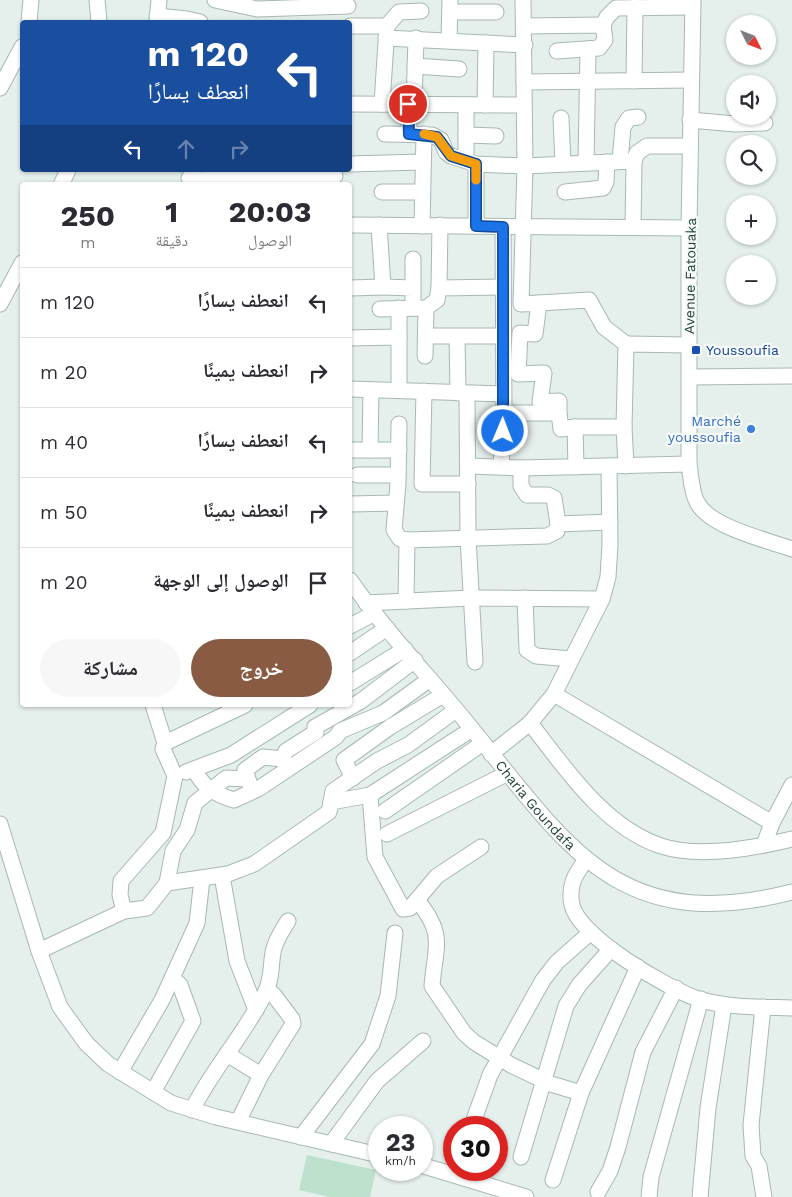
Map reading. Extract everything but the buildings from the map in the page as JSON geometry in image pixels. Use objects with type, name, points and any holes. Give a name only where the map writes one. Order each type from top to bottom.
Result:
[{"type":"street","points":[[29,20],[31,0]]},
{"type":"street","points":[[97,0],[99,20]]},
{"type":"street","points":[[159,0],[157,19],[191,20]]},
{"type":"street","points":[[216,0],[257,9],[348,3],[347,20]]},
{"type":"street","points":[[523,0],[525,166],[521,304],[589,300],[604,327],[626,344],[689,345]]},
{"type":"street","points":[[557,52],[595,50],[602,45],[604,40],[603,25],[612,10],[616,8],[693,4]]},
{"type":"street","name":"Avenue Fatouaka","points":[[693,4],[689,146],[691,204],[689,228],[689,345],[691,376],[689,464],[694,494],[697,503],[705,513],[717,521],[792,549]]},
{"type":"street","points":[[449,40],[450,6],[496,12]]},
{"type":"street","points":[[634,8],[634,81]]},
{"type":"street","points":[[382,104],[386,32],[399,12],[421,10]]},
{"type":"street","points":[[524,26],[603,25]]},
{"type":"street","points":[[352,26],[416,38],[525,44]]},
{"type":"street","points":[[416,38],[411,104],[422,162],[422,226]]},
{"type":"street","points":[[486,43],[486,105]]},
{"type":"street","points":[[0,88],[20,51]]},
{"type":"street","points":[[586,162],[588,51]]},
{"type":"street","points":[[415,66],[459,69]]},
{"type":"street","points":[[524,82],[691,80]]},
{"type":"street","points":[[352,104],[523,105]]},
{"type":"street","points":[[466,105],[466,135],[471,162],[476,226]]},
{"type":"street","points":[[561,118],[563,164]]},
{"type":"street","points":[[633,227],[620,162],[624,123],[628,118],[638,118]]},
{"type":"street","points":[[690,120],[726,123]]},
{"type":"street","points":[[385,134],[416,134],[437,137],[451,156],[471,162],[525,166],[620,162]]},
{"type":"street","points":[[466,135],[496,136]]},
{"type":"street","points":[[565,192],[603,188],[620,162],[647,146],[689,146]]},
{"type":"street","points":[[352,164],[422,162]]},
{"type":"street","points":[[189,178],[202,180],[217,177],[335,177]]},
{"type":"street","points":[[382,192],[422,192]]},
{"type":"street","points":[[352,225],[689,228]]},
{"type":"street","points":[[380,225],[383,287]]},
{"type":"street","points":[[380,309],[412,308],[438,300],[440,225]]},
{"type":"street","points":[[501,467],[504,413],[502,336],[503,227]]},
{"type":"street","points":[[399,390],[399,337],[412,308],[413,259]]},
{"type":"street","points":[[0,304],[20,267]]},
{"type":"street","points":[[439,288],[503,287]]},
{"type":"street","points":[[352,288],[413,288]]},
{"type":"street","points":[[539,303],[535,334],[520,333],[518,374],[544,373],[540,402],[559,401],[561,429],[624,427]]},
{"type":"street","points":[[412,308],[426,336],[425,356]]},
{"type":"street","points":[[426,336],[502,336]]},
{"type":"street","points":[[457,336],[469,466],[468,538],[475,662]]},
{"type":"street","points":[[352,338],[399,337]]},
{"type":"street","points":[[626,344],[624,427],[626,466]]},
{"type":"street","points":[[691,376],[792,376]]},
{"type":"street","points":[[352,390],[503,394]]},
{"type":"street","points":[[370,450],[372,390]]},
{"type":"street","points":[[422,484],[424,391]]},
{"type":"street","points":[[504,413],[559,412]]},
{"type":"street","points":[[399,424],[395,534],[400,539],[547,536],[556,531],[558,524],[554,498],[548,495],[527,495],[523,491],[521,468]]},
{"type":"street","points":[[575,428],[576,466]]},
{"type":"street","points":[[352,450],[398,450]]},
{"type":"street","points":[[469,466],[521,468],[689,464]]},
{"type":"street","points":[[385,810],[530,722],[554,694],[602,598],[610,562],[609,467]]},
{"type":"street","points":[[357,475],[422,484],[468,484]]},
{"type":"street","points":[[352,504],[396,503]]},
{"type":"street","points":[[558,524],[610,522]]},
{"type":"street","points":[[406,601],[408,540]]},
{"type":"street","name":"Charia Goundafa","points":[[352,583],[370,608],[472,729],[536,811],[586,860],[614,879],[634,889],[681,903],[715,905],[748,902],[792,892]]},
{"type":"street","points":[[352,624],[370,608],[406,601],[471,598],[602,598]]},
{"type":"street","points":[[525,598],[527,650],[536,656],[572,659]]},
{"type":"street","points":[[352,652],[387,628]]},
{"type":"street","points":[[352,682],[410,655]]},
{"type":"street","points":[[352,707],[362,701],[410,655]]},
{"type":"street","points":[[194,769],[200,782],[216,795],[234,800],[250,785],[336,737],[340,731],[383,713],[430,680]]},
{"type":"street","points":[[554,694],[772,823]]},
{"type":"street","points":[[353,778],[344,760],[390,727],[443,695]]},
{"type":"street","points":[[124,911],[120,895],[121,881],[163,833],[175,776],[163,749],[165,743],[154,707]]},
{"type":"street","points":[[165,743],[241,707]]},
{"type":"street","points":[[175,776],[231,755],[307,707]]},
{"type":"street","points":[[250,785],[245,770],[263,757],[282,759],[286,751],[316,732],[315,727],[351,707]]},
{"type":"street","points":[[167,884],[222,876],[254,864],[287,843],[329,812],[333,791],[377,761],[408,745],[456,710]]},
{"type":"street","points":[[530,722],[561,763],[605,811],[622,826],[642,838],[661,846],[679,850],[724,850],[792,839]]},
{"type":"street","points":[[331,802],[370,795],[472,729]]},
{"type":"street","points":[[387,834],[506,774]]},
{"type":"street","points":[[38,951],[124,911],[147,908],[167,884],[173,851],[187,830],[195,803],[226,778],[250,785]]},
{"type":"street","points":[[764,845],[772,823],[792,784]]},
{"type":"street","points":[[370,795],[375,857],[401,907],[408,910],[437,876],[482,847]]},
{"type":"street","points":[[0,824],[38,951],[60,1007],[86,1043],[108,1064],[171,1103],[238,1122],[368,1152]]},
{"type":"street","points":[[586,860],[572,880],[572,904],[582,924],[610,949],[638,967],[701,1000],[724,1005],[792,1008]]},
{"type":"street","points":[[222,876],[237,961],[256,1010]]},
{"type":"street","points":[[120,1072],[172,978],[197,923],[202,879]]},
{"type":"street","points":[[418,900],[436,927],[438,946],[433,975],[434,990],[464,1033],[499,1059],[544,1080],[581,1093]]},
{"type":"street","points":[[192,1110],[206,1081],[227,1054],[256,1010],[270,981],[273,949],[288,921]]},
{"type":"street","points":[[475,1116],[480,1098],[499,1059],[548,973],[591,932]]},
{"type":"street","points":[[301,1137],[372,1044],[388,996],[395,933]]},
{"type":"street","points":[[521,1157],[563,1014],[579,984],[610,949]]},
{"type":"street","points":[[553,1180],[581,1093],[638,967]]},
{"type":"street","points":[[152,1092],[193,1021],[180,985],[172,978]]},
{"type":"street","points":[[598,1192],[610,1171],[618,1147],[643,1052],[676,988]]},
{"type":"street","points":[[238,1122],[262,1074],[293,1024],[292,1019],[273,994]]},
{"type":"street","points":[[649,1197],[653,1169],[701,1000]]},
{"type":"street","points":[[700,1197],[708,1108],[724,1005]]},
{"type":"street","points":[[763,1007],[751,1125],[753,1156],[759,1166],[764,1197]]},
{"type":"street","points":[[331,1144],[376,1081],[423,1041]]},
{"type":"street","points":[[227,1054],[262,1074]]},
{"type":"street","points":[[433,1170],[526,1197]]},
{"type":"green space","points":[[307,1155],[368,1168],[368,1181],[374,1181],[370,1197],[330,1197],[299,1190]]},
{"type":"slow traffic","points":[[424,134],[432,135],[441,140],[446,152],[456,159],[466,159],[476,164],[476,180]]},
{"type":"place","name":"Youssoufia","points":[[696,350]]},
{"type":"place","name":"Marché youssoufia","points":[[751,429]]},
{"type":"route","points":[[408,104],[409,134],[424,134],[437,137],[441,140],[446,152],[451,156],[456,159],[466,159],[476,164],[476,226],[503,227],[503,431]]}]
